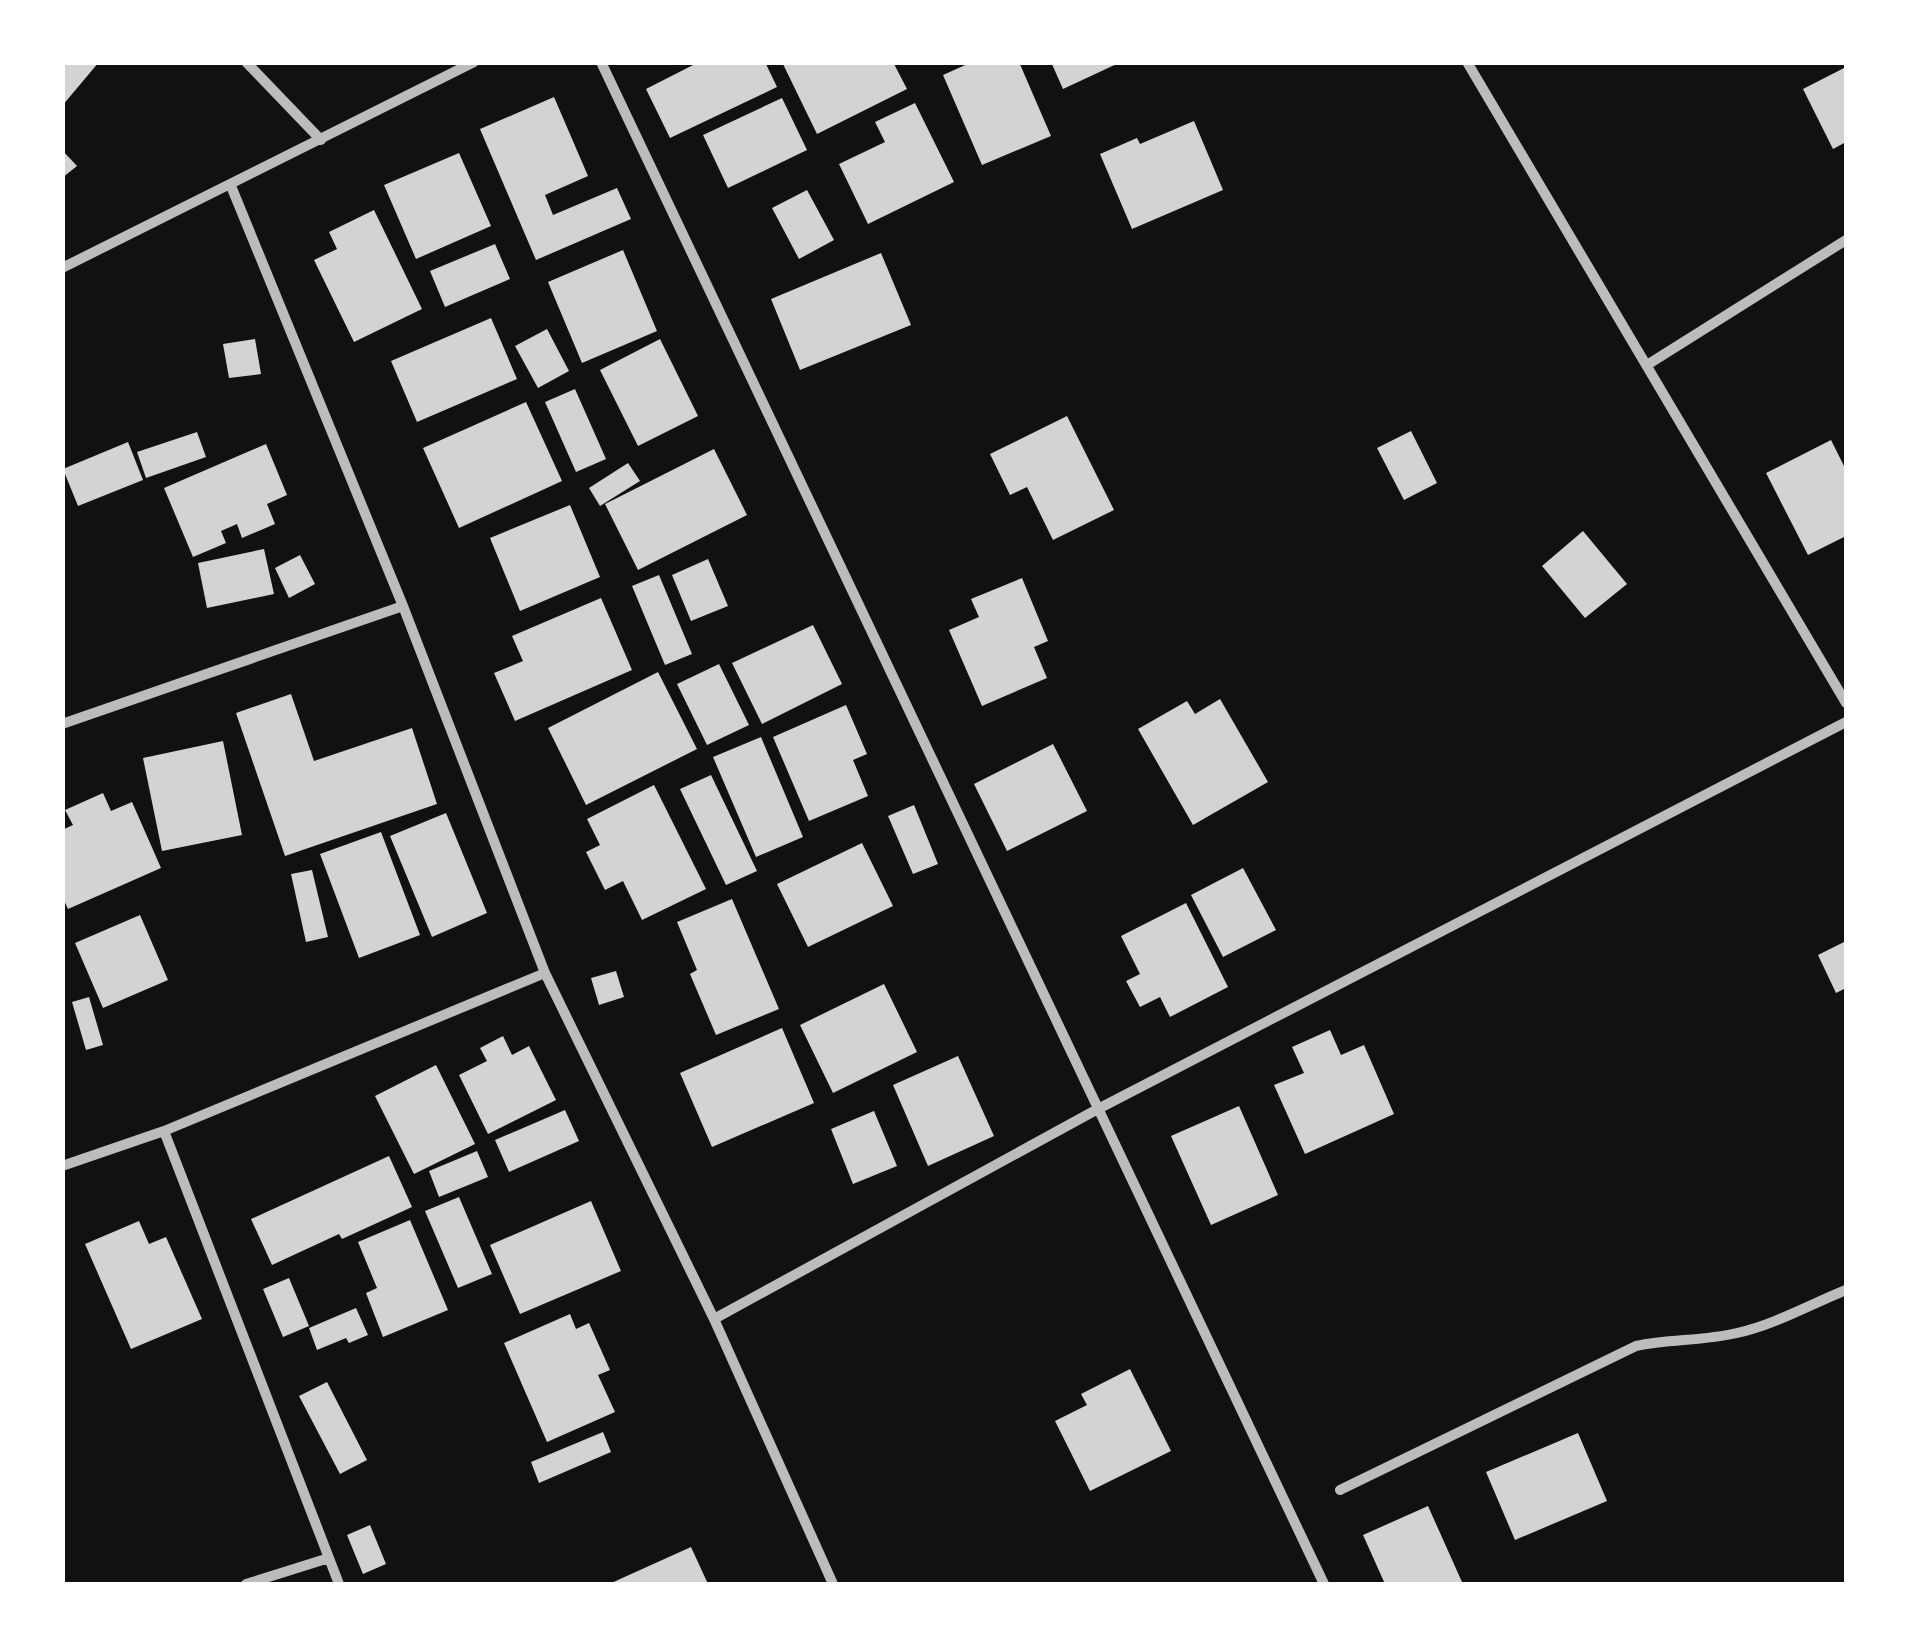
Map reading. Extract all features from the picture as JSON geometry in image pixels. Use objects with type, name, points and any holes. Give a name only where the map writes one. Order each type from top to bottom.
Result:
[{"type":"street","points":[[246,62],[321,140]]},
{"type":"street","points":[[62,268],[474,62]]},
{"type":"street","points":[[601,62],[1324,1584]]},
{"type":"street","points":[[1467,62],[1846,704]]},
{"type":"street","points":[[231,186],[403,606],[545,973],[714,1319],[834,1584]]},
{"type":"street","points":[[1646,366],[1846,240]]},
{"type":"street","points":[[62,724],[403,606]]},
{"type":"street","points":[[714,1319],[1096,1110],[1846,722]]},
{"type":"street","points":[[62,1166],[164,1130],[545,973]]},
{"type":"street","points":[[164,1130],[339,1584]]},
{"type":"street","points":[[1340,1490],[1636,1346],[1670,1338],[1705,1339],[1742,1332],[1846,1290]]},
{"type":"street","points":[[246,1584],[329,1558]]},
{"type":"building","points":[[62,62],[99,62],[62,106]]},
{"type":"building","points":[[699,62],[765,62],[777,87],[670,138],[646,89]]},
{"type":"building","points":[[782,62],[893,62],[907,89],[817,134]]},
{"type":"building","points":[[972,62],[1019,62],[1051,136],[982,165],[943,75]]},
{"type":"building","points":[[1051,62],[1121,62],[1063,89]]},
{"type":"building","points":[[1846,67],[1846,142],[1833,149],[1803,89]]},
{"type":"building","points":[[554,97],[588,176],[545,195],[553,215],[617,188],[631,219],[536,260],[480,129]]},
{"type":"building","points":[[782,98],[807,150],[728,188],[703,135]]},
{"type":"building","points":[[915,103],[954,182],[868,224],[839,164],[885,142],[875,122]]},
{"type":"building","points":[[1194,121],[1223,190],[1132,229],[1100,154],[1137,138],[1140,144]]},
{"type":"building","points":[[62,150],[77,166],[62,178]]},
{"type":"building","points":[[459,153],[491,226],[416,259],[384,185]]},
{"type":"building","points":[[807,190],[834,240],[799,259],[772,208]]},
{"type":"building","points":[[374,210],[422,309],[354,342],[314,260],[337,249],[329,232]]},
{"type":"building","points":[[495,244],[510,279],[445,307],[430,271]]},
{"type":"building","points":[[623,250],[657,331],[582,363],[548,282]]},
{"type":"building","points":[[881,253],[911,325],[800,370],[771,299]]},
{"type":"building","points":[[491,318],[517,379],[417,422],[391,361]]},
{"type":"building","points":[[547,329],[569,371],[538,388],[515,346]]},
{"type":"building","points":[[255,339],[261,374],[229,378],[223,344]]},
{"type":"building","points":[[660,339],[698,416],[638,446],[600,370]]},
{"type":"building","points":[[575,389],[606,459],[576,472],[545,402]]},
{"type":"building","points":[[526,402],[562,481],[459,528],[423,448]]},
{"type":"building","points":[[1067,416],[1114,510],[1053,540],[1027,487],[1010,495],[990,454]]},
{"type":"building","points":[[1411,431],[1437,483],[1404,500],[1377,448]]},
{"type":"building","points":[[197,432],[206,457],[146,478],[137,452]]},
{"type":"building","points":[[1831,440],[1846,470],[1846,536],[1808,555],[1766,473]]},
{"type":"building","points":[[128,442],[143,480],[78,506],[63,469]]},
{"type":"building","points":[[266,444],[287,495],[267,504],[275,524],[242,538],[237,524],[221,531],[226,543],[193,557],[164,488]]},
{"type":"building","points":[[714,449],[747,515],[638,570],[605,504]]},
{"type":"building","points":[[628,463],[640,481],[600,506],[589,488]]},
{"type":"building","points":[[570,505],[600,577],[520,611],[490,538]]},
{"type":"building","points":[[1583,531],[1627,584],[1585,618],[1542,566]]},
{"type":"building","points":[[264,549],[274,594],[207,608],[198,563]]},
{"type":"building","points":[[300,555],[315,584],[289,598],[275,568]]},
{"type":"building","points":[[708,559],[728,606],[691,621],[672,575]]},
{"type":"building","points":[[659,575],[692,654],[665,665],[632,586]]},
{"type":"building","points":[[1022,578],[1048,641],[1034,647],[1047,678],[982,706],[949,630],[979,617],[971,599]]},
{"type":"building","points":[[601,598],[632,670],[515,721],[494,673],[523,661],[512,636]]},
{"type":"building","points":[[813,625],[842,684],[762,724],[732,663]]},
{"type":"building","points":[[719,664],[749,725],[707,745],[677,684]]},
{"type":"building","points":[[658,672],[697,749],[586,805],[548,728]]},
{"type":"building","points":[[291,694],[314,761],[412,728],[437,804],[285,856],[236,713]]},
{"type":"building","points":[[1220,699],[1268,782],[1193,825],[1138,729],[1187,701],[1195,714]]},
{"type":"building","points":[[846,705],[867,754],[853,760],[868,796],[809,821],[773,737]]},
{"type":"building","points":[[761,737],[803,837],[756,857],[713,757]]},
{"type":"building","points":[[223,741],[242,835],[162,851],[143,758]]},
{"type":"building","points":[[1053,744],[1087,811],[1007,851],[974,784]]},
{"type":"building","points":[[711,775],[757,871],[726,885],[680,789]]},
{"type":"building","points":[[654,785],[706,889],[642,920],[623,881],[605,890],[586,852],[600,845],[587,819]]},
{"type":"building","points":[[103,793],[111,811],[132,802],[161,868],[68,909],[62,896],[62,830],[73,825],[65,810]]},
{"type":"building","points":[[914,805],[938,864],[913,874],[888,816]]},
{"type":"building","points":[[446,813],[487,913],[432,937],[390,836]]},
{"type":"building","points":[[381,832],[420,935],[359,958],[320,854]]},
{"type":"building","points":[[862,843],[893,906],[808,947],[777,884]]},
{"type":"building","points":[[1243,868],[1276,930],[1223,957],[1191,895]]},
{"type":"building","points":[[312,870],[328,937],[306,942],[291,874]]},
{"type":"building","points":[[732,899],[779,1009],[716,1035],[690,974],[697,970],[677,922]]},
{"type":"building","points":[[1186,903],[1228,987],[1170,1017],[1160,997],[1140,1007],[1126,981],[1140,974],[1121,936]]},
{"type":"building","points":[[140,915],[168,980],[103,1008],[75,943]]},
{"type":"building","points":[[1846,941],[1846,988],[1836,993],[1818,955]]},
{"type":"building","points":[[616,971],[624,997],[599,1005],[591,978]]},
{"type":"building","points":[[884,984],[917,1052],[833,1093],[800,1025]]},
{"type":"building","points":[[89,997],[103,1045],[86,1050],[72,1002]]},
{"type":"building","points":[[782,1028],[814,1103],[712,1147],[680,1073]]},
{"type":"building","points":[[1330,1030],[1341,1055],[1364,1045],[1394,1114],[1305,1154],[1274,1085],[1304,1073],[1292,1047]]},
{"type":"building","points":[[503,1036],[512,1055],[529,1046],[556,1100],[488,1134],[459,1075],[487,1061],[480,1048]]},
{"type":"building","points":[[958,1056],[994,1136],[928,1166],[893,1085]]},
{"type":"building","points":[[436,1065],[475,1144],[414,1174],[375,1096]]},
{"type":"building","points":[[1239,1106],[1278,1195],[1211,1225],[1171,1136]]},
{"type":"building","points":[[565,1110],[579,1141],[509,1172],[495,1140]]},
{"type":"building","points":[[874,1111],[897,1166],[853,1184],[831,1129]]},
{"type":"building","points":[[477,1151],[488,1177],[439,1197],[429,1171]]},
{"type":"building","points":[[389,1156],[412,1207],[272,1265],[251,1219]]},
{"type":"building","points":[[459,1197],[492,1274],[458,1288],[425,1211]]},
{"type":"building","points":[[591,1201],[621,1271],[520,1314],[490,1245]]},
{"type":"building","points":[[410,1220],[448,1310],[383,1337],[366,1293],[377,1288],[358,1242]]},
{"type":"building","points":[[139,1221],[149,1244],[166,1237],[202,1319],[131,1349],[85,1244]]},
{"type":"building","points":[[289,1278],[309,1326],[283,1337],[263,1289]]},
{"type":"building","points":[[356,1308],[368,1335],[349,1343],[346,1338],[317,1350],[309,1328]]},
{"type":"building","points":[[570,1314],[576,1329],[589,1323],[610,1370],[598,1375],[615,1412],[547,1442],[504,1343]]},
{"type":"building","points":[[1130,1369],[1171,1451],[1090,1491],[1055,1421],[1087,1405],[1081,1394]]},
{"type":"building","points":[[327,1382],[367,1460],[340,1474],[299,1396]]},
{"type":"building","points":[[603,1432],[611,1452],[539,1483],[531,1462]]},
{"type":"building","points":[[1578,1433],[1607,1501],[1515,1540],[1486,1472]]},
{"type":"building","points":[[1428,1506],[1462,1582],[1385,1584],[1363,1535]]},
{"type":"building","points":[[370,1525],[386,1564],[363,1574],[347,1535]]},
{"type":"building","points":[[691,1547],[708,1584],[609,1584]]}]
